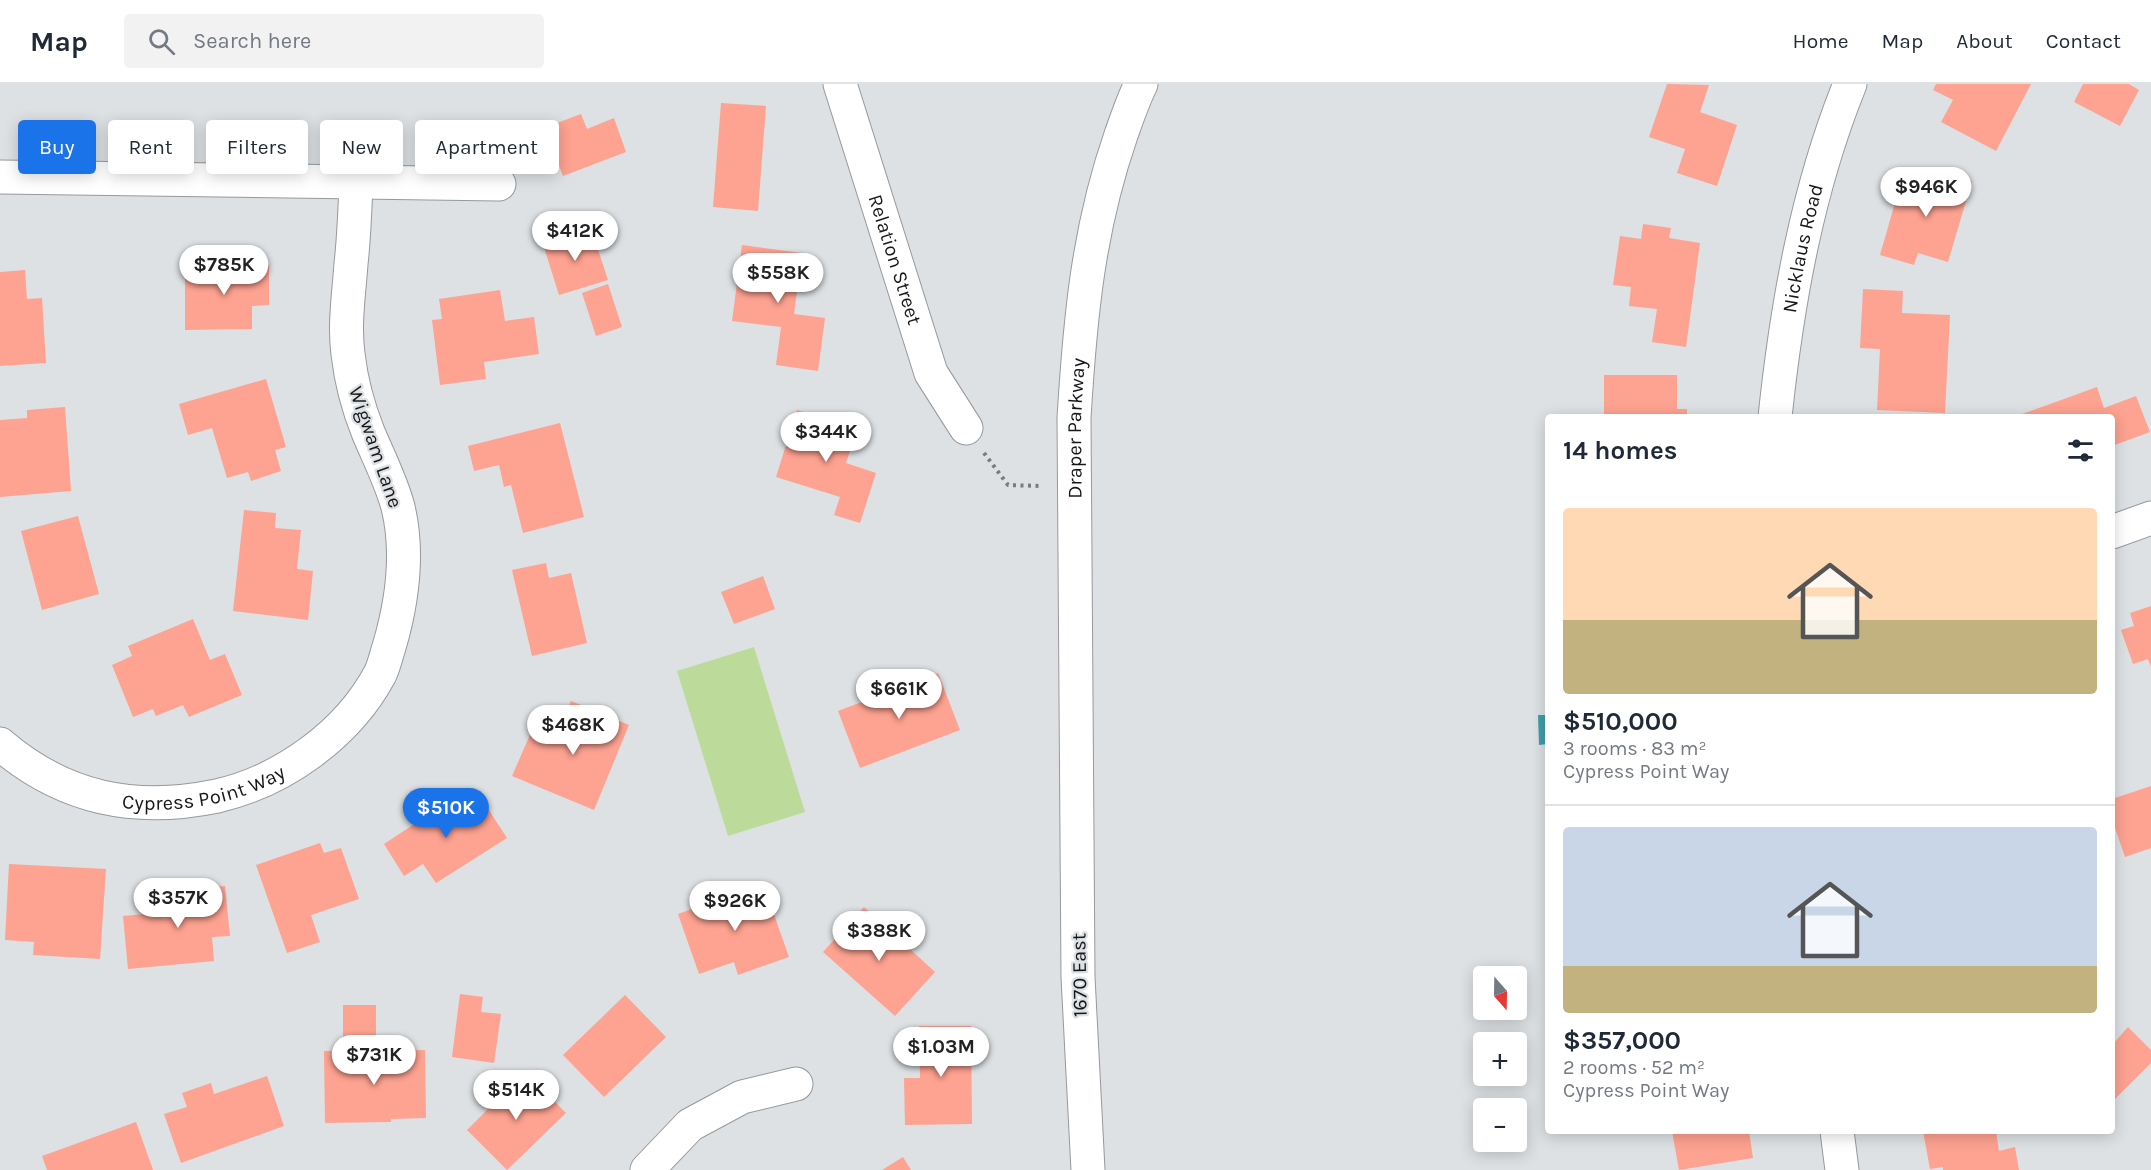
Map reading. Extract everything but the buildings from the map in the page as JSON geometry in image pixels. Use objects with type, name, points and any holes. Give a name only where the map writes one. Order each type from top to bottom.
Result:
[{"type":"street","name":"Relation Street","points":[[840,84],[931,373],[966,429]]},
{"type":"street","name":"Draper Parkway","points":[[1078,780],[1074,418],[1080,327],[1092,239],[1111,165],[1141,84]]},
{"type":"street","name":"Nicklaus Road","points":[[1776,414],[1781,361],[1794,274],[1839,109],[1850,84]]},
{"type":"street","points":[[0,177],[499,184]]},
{"type":"street","name":"Wigwam Lane","points":[[356,183],[347,315],[348,352],[354,389],[398,507],[403,548],[402,588],[394,629],[381,673]]},
{"type":"street","points":[[2115,531],[2151,518]]},
{"type":"street","name":"Cypress Point Way","points":[[0,744],[45,776],[86,794],[134,803],[185,803],[237,791],[285,770],[327,739],[359,706],[381,673]]},
{"type":"street","name":"1670 East","points":[[1078,780],[1078,977],[1088,1170]]},
{"type":"street","points":[[647,1170],[690,1125],[742,1097],[796,1083]]},
{"type":"street","points":[[1837,1134],[1842,1170]]},
{"type":"path","points":[[966,429],[1008,485],[1034,485],[1075,492]]},
{"type":"green space","points":[[754,647],[805,812],[728,836],[677,671]]},
{"type":"water","points":[[1538,715],[1545,715],[1545,744],[1539,745]]}]
